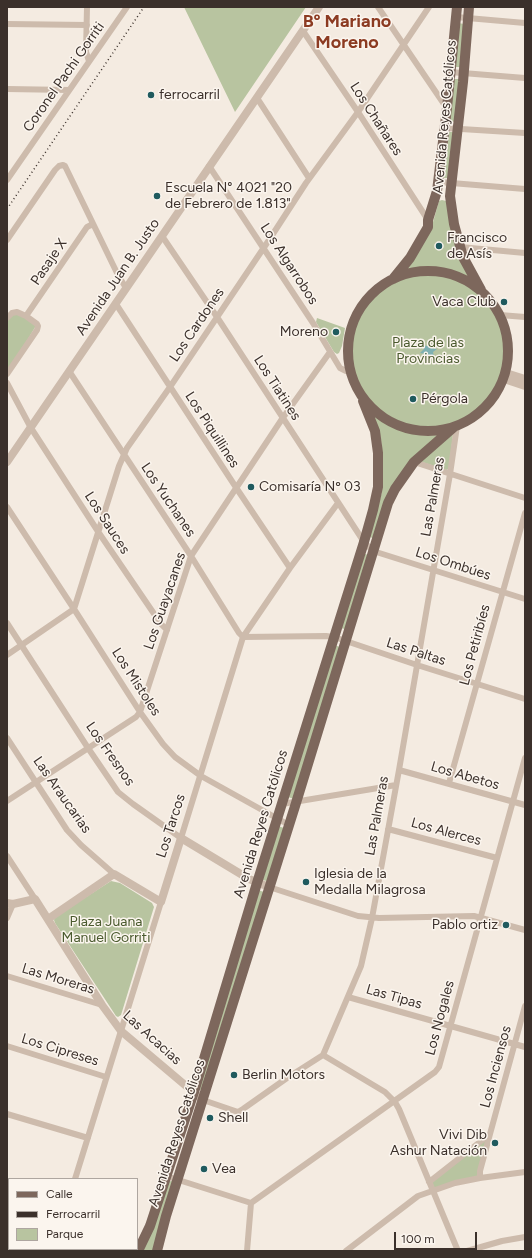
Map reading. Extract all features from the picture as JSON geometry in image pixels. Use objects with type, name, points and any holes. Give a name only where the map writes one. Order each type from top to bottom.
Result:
[{"type":"main road","name":"Avenida Reyes Católicos","points":[[469,7],[464,73],[450,196],[454,224],[468,269],[500,315],[506,334],[508,345],[508,363],[505,376]]},
{"type":"main road","name":"Avenida Reyes Católicos","points":[[394,279],[410,258],[428,227],[428,220],[435,202],[439,182],[445,128],[456,12]]},
{"type":"main road","name":"Avenida Reyes Católicos","points":[[138,1251],[150,1226],[194,1092],[277,819],[364,542],[377,492],[378,463],[375,431],[363,401],[352,381],[348,360],[349,339],[354,317],[363,303],[405,256],[424,224],[428,220]]},
{"type":"main road","points":[[378,287],[394,279],[417,273],[432,272],[459,278],[485,295]]},
{"type":"main road","points":[[363,401],[376,413],[396,424],[426,431],[443,430],[455,426],[479,412],[496,394],[505,376]]},
{"type":"main road","name":"Avenida Reyes Católicos","points":[[157,1251],[177,1179],[296,803],[388,503],[395,489],[414,462],[455,426]]},
{"type":"street","points":[[87,7],[86,52],[90,61]]},
{"type":"street","name":"Coronel Pachi Gorriti","points":[[7,180],[127,7]]},
{"type":"street","name":"Avenida Juan B. Justo","points":[[7,462],[319,7]]},
{"type":"street","points":[[378,7],[447,108]]},
{"type":"street","name":"Los Cardones","points":[[74,609],[123,455],[127,448],[264,248],[309,178],[358,112],[429,7]]},
{"type":"street","points":[[456,12],[468,18],[525,23]]},
{"type":"street","points":[[7,24],[87,25]]},
{"type":"street","name":"Los Chañares","points":[[303,31],[428,220]]},
{"type":"street","points":[[450,72],[525,78]]},
{"type":"street","points":[[7,89],[69,90]]},
{"type":"street","points":[[257,98],[309,178]]},
{"type":"street","points":[[445,128],[525,133]]},
{"type":"street","points":[[7,240],[55,170],[59,166],[63,165],[67,168],[118,275],[126,288]]},
{"type":"street","name":"Los Algarrobos","points":[[210,166],[313,323],[340,368],[350,371]]},
{"type":"street","points":[[439,182],[525,189]]},
{"type":"street","name":"Pasaje X","points":[[26,316],[88,227],[93,224]]},
{"type":"street","name":"Los Tiatines","points":[[162,236],[217,317],[338,504],[364,542],[373,551]]},
{"type":"street","points":[[460,247],[525,253]]},
{"type":"street","name":"Los Piquillines","points":[[116,304],[290,568]]},
{"type":"street","points":[[7,318],[14,312],[20,313],[37,324],[37,330],[7,374]]},
{"type":"street","points":[[500,315],[525,317]]},
{"type":"street","name":"Los Guayacanes","points":[[140,712],[191,556],[237,489],[282,419],[330,352]]},
{"type":"street","name":"Los Yuchanes","points":[[69,371],[191,556],[239,634],[243,637]]},
{"type":"street","points":[[505,376],[525,379]]},
{"type":"street","points":[[505,376],[525,386]]},
{"type":"street","name":"Los Sauces","points":[[7,383],[31,428],[99,533],[161,624],[167,630]]},
{"type":"street","name":"Las Palmeras","points":[[323,1055],[363,961],[399,770],[450,474],[455,426]]},
{"type":"street","points":[[414,462],[525,498]]},
{"type":"street","name":"Los Tarcos","points":[[75,1178],[243,637],[290,568],[338,504]]},
{"type":"street","name":"Los Mistoles","points":[[7,507],[140,712],[168,750],[201,776],[288,825]]},
{"type":"street","name":"Los Petiribíes","points":[[449,783],[525,513]]},
{"type":"street","name":"Los Ombúes","points":[[373,551],[525,599]]},
{"type":"street","points":[[7,655],[74,609]]},
{"type":"street","name":"Los Fresnos","points":[[7,623],[111,783],[122,795],[181,838],[249,879],[269,887]]},
{"type":"street","points":[[243,637],[326,636],[345,641]]},
{"type":"street","name":"Las Paltas","points":[[345,641],[525,699]]},
{"type":"street","points":[[7,801],[136,717],[140,712]]},
{"type":"street","name":"Las Araucarias","points":[[7,738],[74,838],[114,874],[161,902]]},
{"type":"street","name":"Los Nogales","points":[[252,1203],[395,1102],[438,1069],[525,758]]},
{"type":"street","name":"Los Abetos","points":[[399,770],[449,783],[525,806]]},
{"type":"street","points":[[282,804],[296,803],[396,785]]},
{"type":"street","name":"Los Alerces","points":[[388,828],[497,858]]},
{"type":"street","name":"Las Acacias","points":[[7,856],[102,1005],[121,1031],[194,1092]]},
{"type":"street","points":[[48,919],[114,874]]},
{"type":"street","points":[[269,887],[349,914],[372,918],[461,915],[481,917],[525,930]]},
{"type":"street","points":[[7,918],[10,903],[35,899]]},
{"type":"street","name":"Las Moreras","points":[[7,976],[102,1005]]},
{"type":"street","name":"Las Tipas","points":[[348,997],[525,1048]]},
{"type":"street","name":"Los Inciensos","points":[[480,1178],[480,1171],[525,1006]]},
{"type":"street","name":"Los Cipreses","points":[[7,1046],[106,1077]]},
{"type":"street","points":[[194,1092],[203,1100],[238,1112],[323,1055],[385,1092],[395,1102],[399,1109],[458,1251]]},
{"type":"street","points":[[7,1114],[88,1138]]},
{"type":"street","points":[[429,1182],[490,1134]]},
{"type":"street","points":[[346,1251],[418,1196],[480,1178],[525,1172]]},
{"type":"street","points":[[166,1176],[252,1203],[247,1251]]},
{"type":"street","points":[[467,1251],[502,1241],[525,1237]]},
{"type":"green space","points":[[184,7],[306,7],[235,112]]},
{"type":"green space","points":[[458,23],[464,24],[460,67],[455,67]]},
{"type":"green space","points":[[453,79],[459,79],[456,122],[450,121]]},
{"type":"green space","points":[[448,132],[454,132],[449,178],[443,178]]},
{"type":"green space","points":[[439,201],[446,201],[474,284],[456,274],[439,270],[422,270],[402,275],[433,222]]},
{"type":"green space","name":"Plaza de las Provincias","points":[[428,274],[443,276],[464,283],[471,287],[487,302],[492,308],[499,322],[505,351],[503,366],[496,387],[492,394],[477,410],[471,415],[457,422],[428,428],[413,426],[392,419],[385,415],[369,400],[364,394],[357,380],[351,351],[353,336],[360,315],[364,308],[379,292],[385,287],[399,280]]},
{"type":"green space","points":[[14,312],[37,324],[7,374],[7,318]]},
{"type":"green space","points":[[317,318],[345,328],[342,346],[339,353],[337,354],[334,352],[316,322]]},
{"type":"green space","points":[[372,412],[399,428],[428,433],[445,431],[414,460],[373,538],[369,537],[382,492],[383,463],[381,439]]},
{"type":"green space","points":[[453,434],[449,469],[446,470],[420,460]]},
{"type":"green space","points":[[363,553],[368,555],[345,629],[340,628]]},
{"type":"green space","points":[[334,645],[340,647],[294,799],[288,797]]},
{"type":"green space","points":[[278,826],[284,828],[267,881],[262,880]]},
{"type":"green space","name":"Plaza Juana Manuel Gorriti","points":[[111,881],[120,883],[152,903],[154,907],[121,1015],[118,1017],[54,920],[55,917]]},
{"type":"green space","points":[[258,890],[264,892],[204,1091],[198,1089]]},
{"type":"green space","points":[[490,1134],[480,1178],[432,1191],[429,1182]]},
{"type":"green space","points":[[173,1181],[156,1251],[141,1251],[168,1182]]},
{"type":"water","points":[[431,343],[432,348],[437,349],[433,352],[434,357],[430,356],[426,359],[425,354],[420,353],[424,349],[422,345],[427,346]]},
{"type":"railway","points":[[7,209],[144,7]]},
{"type":"place","name":"ferrocarril","points":[[151,95]]},
{"type":"place","name":"Escuela N° 4021 \"20 de Febrero de 1.813\"","points":[[157,196]]},
{"type":"place","name":"Francisco de Asís","points":[[439,246]]},
{"type":"place","name":"Vaca Club","points":[[504,302]]},
{"type":"place","name":"Moreno","points":[[336,332]]},
{"type":"place","name":"Pérgola","points":[[413,399]]},
{"type":"place","name":"Comisaría Nº 03","points":[[251,487]]},
{"type":"place","name":"Iglesia de la Medalla Milagrosa","points":[[306,882]]},
{"type":"place","name":"Pablo ortiz","points":[[506,925]]},
{"type":"place","name":"Berlin Motors","points":[[234,1075]]},
{"type":"place","name":"Shell","points":[[210,1118]]},
{"type":"place","name":"Vivi Dib Ashur Natación","points":[[495,1143]]},
{"type":"place","name":"Vea","points":[[204,1169]]},
{"type":"district","name":"Bº Mariano Moreno","points":[[347,32]]}]
